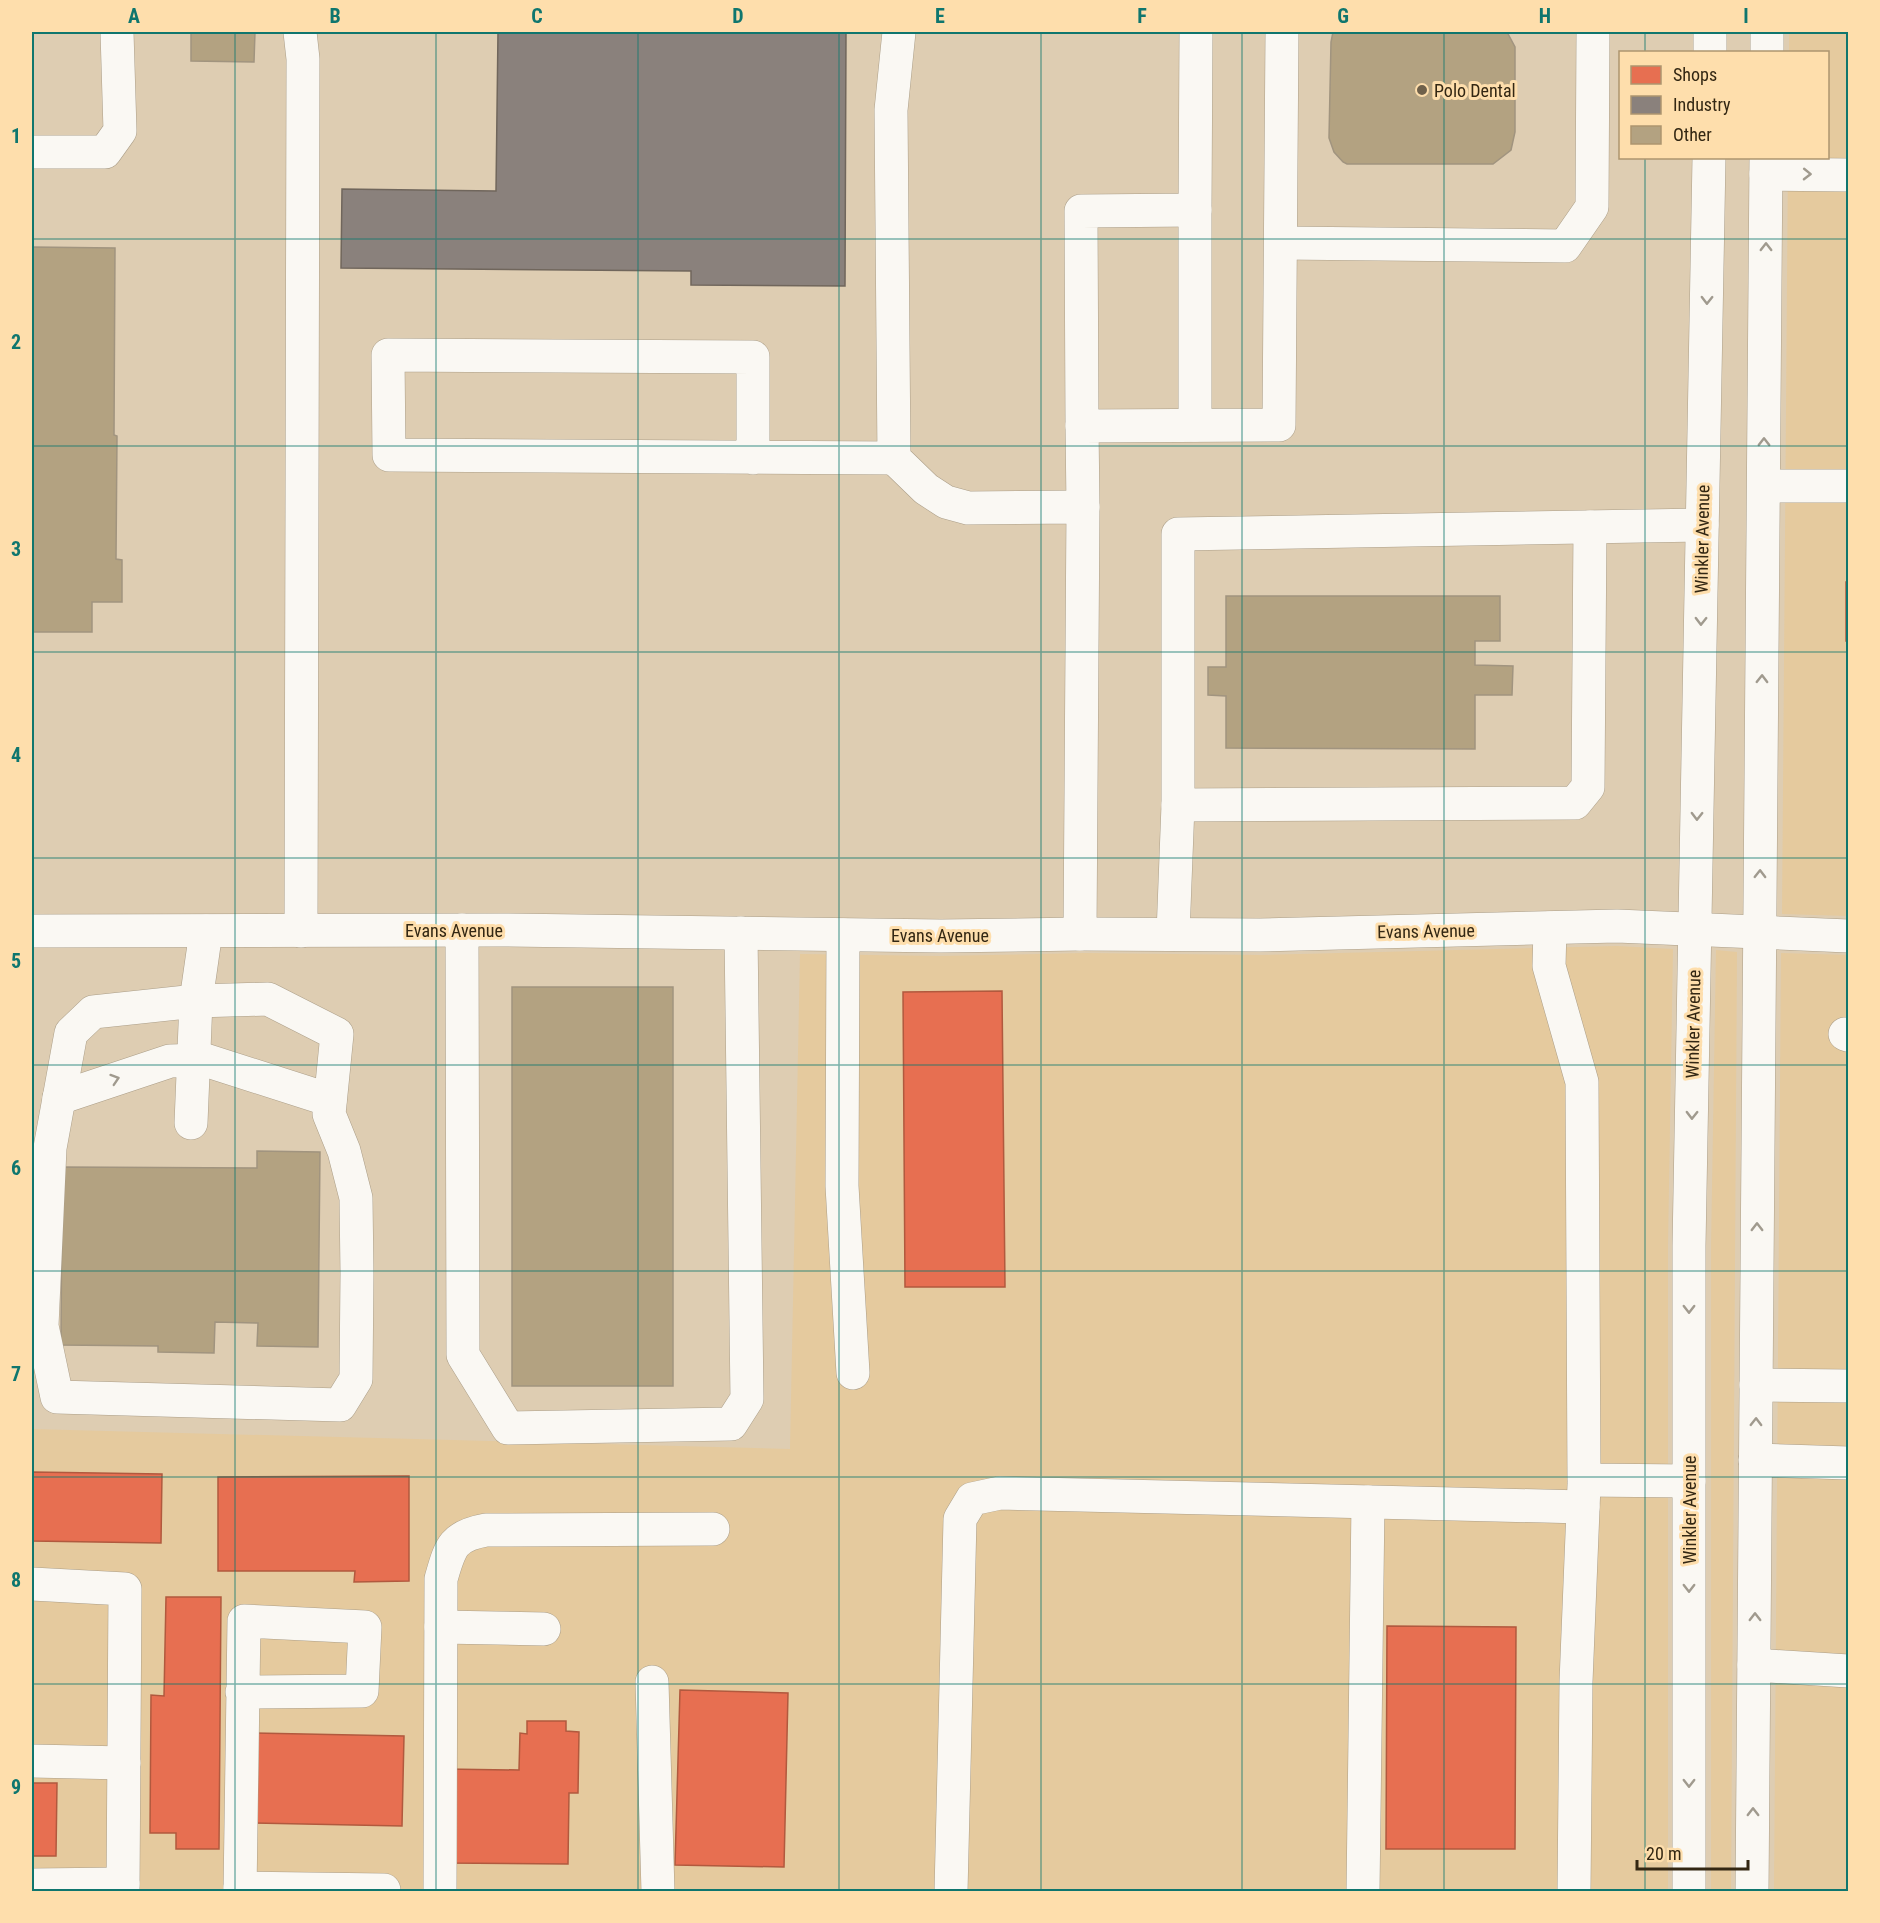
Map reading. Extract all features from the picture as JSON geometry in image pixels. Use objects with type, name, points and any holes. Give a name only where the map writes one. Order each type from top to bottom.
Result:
[{"type":"street","points":[[32,153],[105,152],[120,131],[117,32]]},
{"type":"street","points":[[300,32],[303,58],[302,931]]},
{"type":"street","points":[[894,458],[891,110],[899,32]]},
{"type":"street","points":[[1195,425],[1196,32]]},
{"type":"street","points":[[1082,426],[1279,425],[1282,32]]},
{"type":"street","points":[[1281,243],[1565,246],[1592,207],[1593,32]]},
{"type":"street","points":[[1710,32],[1710,51]]},
{"type":"street","points":[[1767,32],[1767,51]]},
{"type":"street","name":"Winkler Avenue","points":[[1689,1892],[1689,1246],[1710,159]]},
{"type":"street","points":[[1752,1892],[1766,166],[1848,175]]},
{"type":"street","points":[[1080,934],[1083,507],[1081,211],[1195,210]]},
{"type":"street","points":[[753,458],[753,357],[388,355],[389,455],[753,458],[894,458],[926,489],[946,502],[968,508],[1083,507]]},
{"type":"street","points":[[1764,486],[1848,486]]},
{"type":"street","points":[[1173,934],[1178,805],[1178,534],[1702,525]]},
{"type":"street","points":[[1178,805],[1575,803],[1588,787],[1590,527]]},
{"type":"street","name":"Evans Avenue","points":[[32,931],[462,930],[941,936],[1260,935],[1617,926],[1848,936]]},
{"type":"street","points":[[1550,928],[1549,966],[1582,1082],[1583,1493],[1576,1682],[1574,1892]]},
{"type":"street","points":[[462,930],[463,1356],[508,1428],[731,1424],[747,1399],[741,933]]},
{"type":"street","points":[[190,1123],[196,1001],[206,931]]},
{"type":"street","points":[[843,935],[842,1186],[853,1373]]},
{"type":"street","points":[[268,999],[337,1034],[329,1114],[344,1151],[356,1198],[356,1379],[340,1405],[57,1397],[42,1326],[50,1148],[72,1034],[93,1012],[196,1001],[268,999]]},
{"type":"street","points":[[59,1098],[170,1061],[205,1060],[330,1100]]},
{"type":"street","points":[[1756,1385],[1848,1386]]},
{"type":"street","points":[[1755,1460],[1848,1463]]},
{"type":"street","points":[[951,1892],[960,1519],[972,1499],[1000,1493],[1368,1502],[1583,1493],[1689,1481]]},
{"type":"street","points":[[1363,1892],[1368,1502]]},
{"type":"street","points":[[440,1892],[441,1579],[450,1548],[469,1533],[486,1530],[713,1529]]},
{"type":"street","points":[[32,1584],[126,1589],[123,1888],[32,1885]]},
{"type":"street","points":[[441,1627],[544,1629]]},
{"type":"street","points":[[1754,1665],[1848,1671]]},
{"type":"street","points":[[652,1682],[658,1892]]},
{"type":"street","points":[[242,1692],[240,1890],[384,1890]]},
{"type":"street","points":[[32,1761],[124,1763]]},
{"type":"shaded area","points":[[1789,32],[1848,32],[1848,916],[1782,914],[1788,159],[1829,159],[1829,51],[1789,51]]},
{"type":"shaded area","points":[[1617,946],[1673,949],[1668,1245],[1668,1891],[32,1892],[32,1429],[790,1449],[800,954],[1260,955]]},
{"type":"shaded area","points":[[1716,950],[1737,952],[1731,1892],[1711,1891],[1711,1246]]},
{"type":"shaded area","points":[[1781,953],[1848,955],[1848,1891],[1774,1892]]},
{"type":"building: Shops","points":[[1846,582],[1848,582],[1848,641],[1846,641]]},
{"type":"building: Shops","points":[[1002,991],[1005,1287],[905,1287],[903,992]]},
{"type":"building: Shops","points":[[32,1472],[162,1474],[161,1543],[32,1541]]},
{"type":"building: Shops","points":[[409,1476],[409,1581],[354,1582],[355,1571],[218,1571],[218,1477]]},
{"type":"building: Shops","points":[[166,1597],[221,1597],[219,1849],[176,1849],[176,1833],[150,1833],[151,1695],[164,1696]]},
{"type":"building: Shops","points":[[1387,1626],[1516,1627],[1515,1849],[1386,1849]]},
{"type":"building: Shops","points":[[680,1690],[788,1693],[784,1867],[675,1865]]},
{"type":"building: Shops","points":[[527,1721],[566,1721],[566,1731],[579,1732],[578,1793],[569,1793],[568,1864],[445,1863],[445,1769],[519,1770],[520,1733],[527,1734]]},
{"type":"building: Shops","points":[[251,1733],[404,1736],[402,1826],[249,1823]]},
{"type":"building: Shops","points":[[32,1783],[57,1783],[56,1856],[32,1856]]},
{"type":"building: Industry","points":[[498,32],[846,32],[845,286],[691,285],[691,271],[341,268],[342,189],[496,191]]},
{"type":"building: Other","points":[[191,32],[255,32],[254,62],[191,61]]},
{"type":"building: Other","name":"Polo Dental","points":[[1333,32],[1507,32],[1515,47],[1515,132],[1511,150],[1493,164],[1347,164],[1343,162],[1334,152],[1329,138]]},
{"type":"building: Other","points":[[32,247],[115,248],[116,559],[122,560],[122,602],[92,602],[92,632],[32,632]]},
{"type":"building: Other","points":[[1226,596],[1500,596],[1500,641],[1475,641],[1475,665],[1513,666],[1512,695],[1475,695],[1475,749],[1226,748],[1226,696],[1208,695],[1208,667],[1226,667]]},
{"type":"building: Other","points":[[512,987],[673,987],[673,1386],[512,1386]]},
{"type":"building: Other","points":[[257,1151],[320,1152],[318,1347],[257,1346],[258,1323],[215,1322],[214,1353],[158,1352],[158,1346],[61,1345],[62,1167],[257,1168]]},
{"type":"place","name":"Polo Dental","points":[[1422,90]]}]
